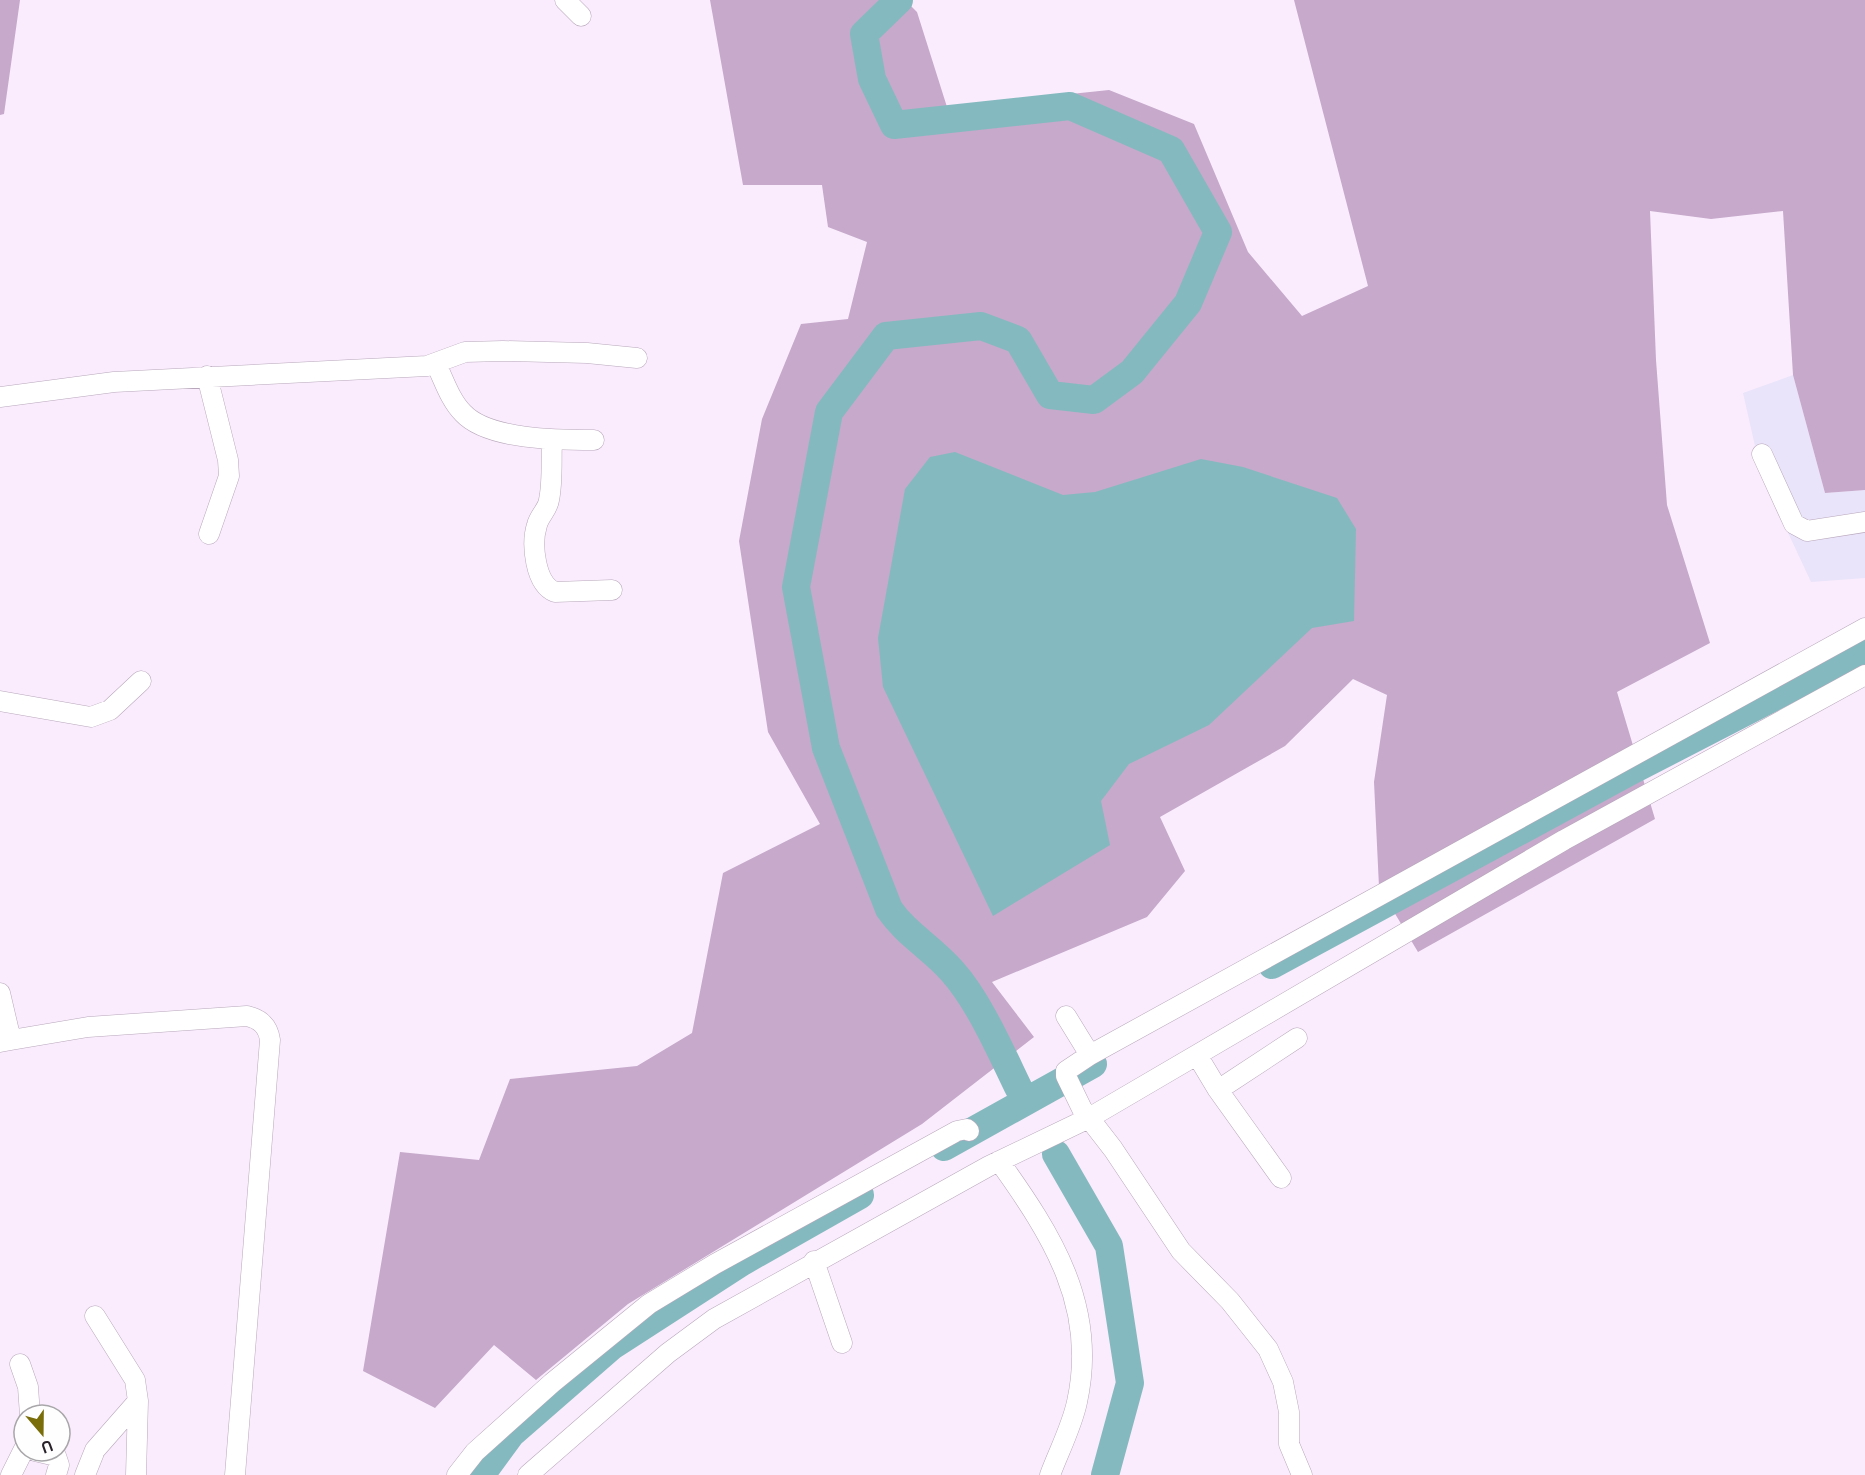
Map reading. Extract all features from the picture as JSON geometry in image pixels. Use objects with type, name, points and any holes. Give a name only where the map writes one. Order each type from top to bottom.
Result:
[{"type":"street","points":[[565,0],[581,16]]},
{"type":"street","points":[[0,397],[114,382],[436,364],[465,352],[596,353],[637,358]]},
{"type":"street","points":[[436,364],[451,397],[470,419],[493,430],[552,440],[594,440]]},
{"type":"street","points":[[207,376],[228,460],[228,476],[209,534]]},
{"type":"street","points":[[552,440],[549,501],[536,530],[538,567],[542,582],[548,589],[555,592],[612,590]]},
{"type":"street","points":[[1762,454],[1794,524],[1799,529],[1807,531],[1865,522]]},
{"type":"street","points":[[1302,1475],[1289,1444],[1289,1412],[1283,1382],[1268,1349],[1230,1301],[1181,1251],[1113,1149],[1082,1117],[1066,1076],[1070,1067],[1865,628]]},
{"type":"street","points":[[528,1475],[668,1353],[714,1319],[814,1262],[1197,1054],[1564,840],[1865,675]]},
{"type":"street","points":[[0,701],[91,717],[110,710],[141,681]]},
{"type":"street","points":[[0,993],[5,1041],[87,1027],[247,1016],[263,1023],[269,1034],[243,1401],[235,1475]]},
{"type":"street","points":[[1066,1016],[1090,1055]]},
{"type":"street","points":[[1218,1090],[1297,1038]]},
{"type":"street","points":[[1197,1054],[1218,1090],[1281,1179]]},
{"type":"street","points":[[457,1475],[475,1452],[552,1383],[649,1304],[715,1264],[957,1131],[967,1129],[969,1131]]},
{"type":"street","points":[[1006,1158],[1060,1256],[1077,1301],[1083,1348],[1077,1402],[1050,1475]]},
{"type":"street","points":[[814,1262],[842,1343]]},
{"type":"street","points":[[95,1316],[135,1380],[138,1401],[136,1475]]},
{"type":"street","points":[[20,1364],[28,1387],[29,1403]]},
{"type":"street","points":[[85,1475],[95,1450],[138,1401]]},
{"type":"shaded area","points":[[0,0],[20,0],[4,114],[0,115]]},
{"type":"shaded area","points":[[710,0],[905,0],[917,12],[947,107],[1109,90],[1194,124],[1248,252],[1302,316],[1368,286],[1294,0],[1865,0],[1865,490],[1825,493],[1793,375],[1783,211],[1711,219],[1650,211],[1656,360],[1667,505],[1710,643],[1617,692],[1655,819],[1418,952],[1379,887],[1374,782],[1387,695],[1353,679],[1285,746],[1160,817],[1185,871],[1147,917],[992,982],[1034,1037],[922,1124],[628,1304],[536,1380],[494,1345],[435,1408],[363,1371],[400,1152],[479,1160],[510,1079],[637,1066],[692,1033],[723,873],[820,824],[768,732],[739,541],[762,419],[801,324],[848,319],[867,242],[828,227],[822,185],[743,185]]},
{"type":"shaded area","points":[[1793,375],[1825,493],[1865,490],[1865,578],[1811,582],[1762,477],[1743,393]]},
{"type":"shaded area","points":[[955,452],[1063,495],[1095,492],[1201,459],[1243,467],[1337,498],[1356,529],[1354,621],[1312,628],[1209,725],[1129,764],[1101,801],[1110,845],[993,916],[883,687],[878,638],[905,489],[930,457]]},
{"type":"waterway","points":[[899,0],[864,34],[872,79],[894,125],[1070,106],[1171,150],[1218,232],[1188,303],[1132,372],[1094,400],[1050,395],[1018,340],[981,326],[886,336],[829,412],[796,587],[826,748],[889,909],[903,926],[944,963],[962,983],[989,1027],[1019,1089]]},
{"type":"waterway","points":[[1272,965],[1629,772],[1865,650]]},
{"type":"waterway","points":[[944,1147],[1093,1064]]},
{"type":"waterway","points":[[1056,1154],[1109,1246],[1130,1383],[1105,1475]]},
{"type":"waterway","points":[[481,1475],[511,1434],[612,1346],[742,1262],[860,1195]]}]
